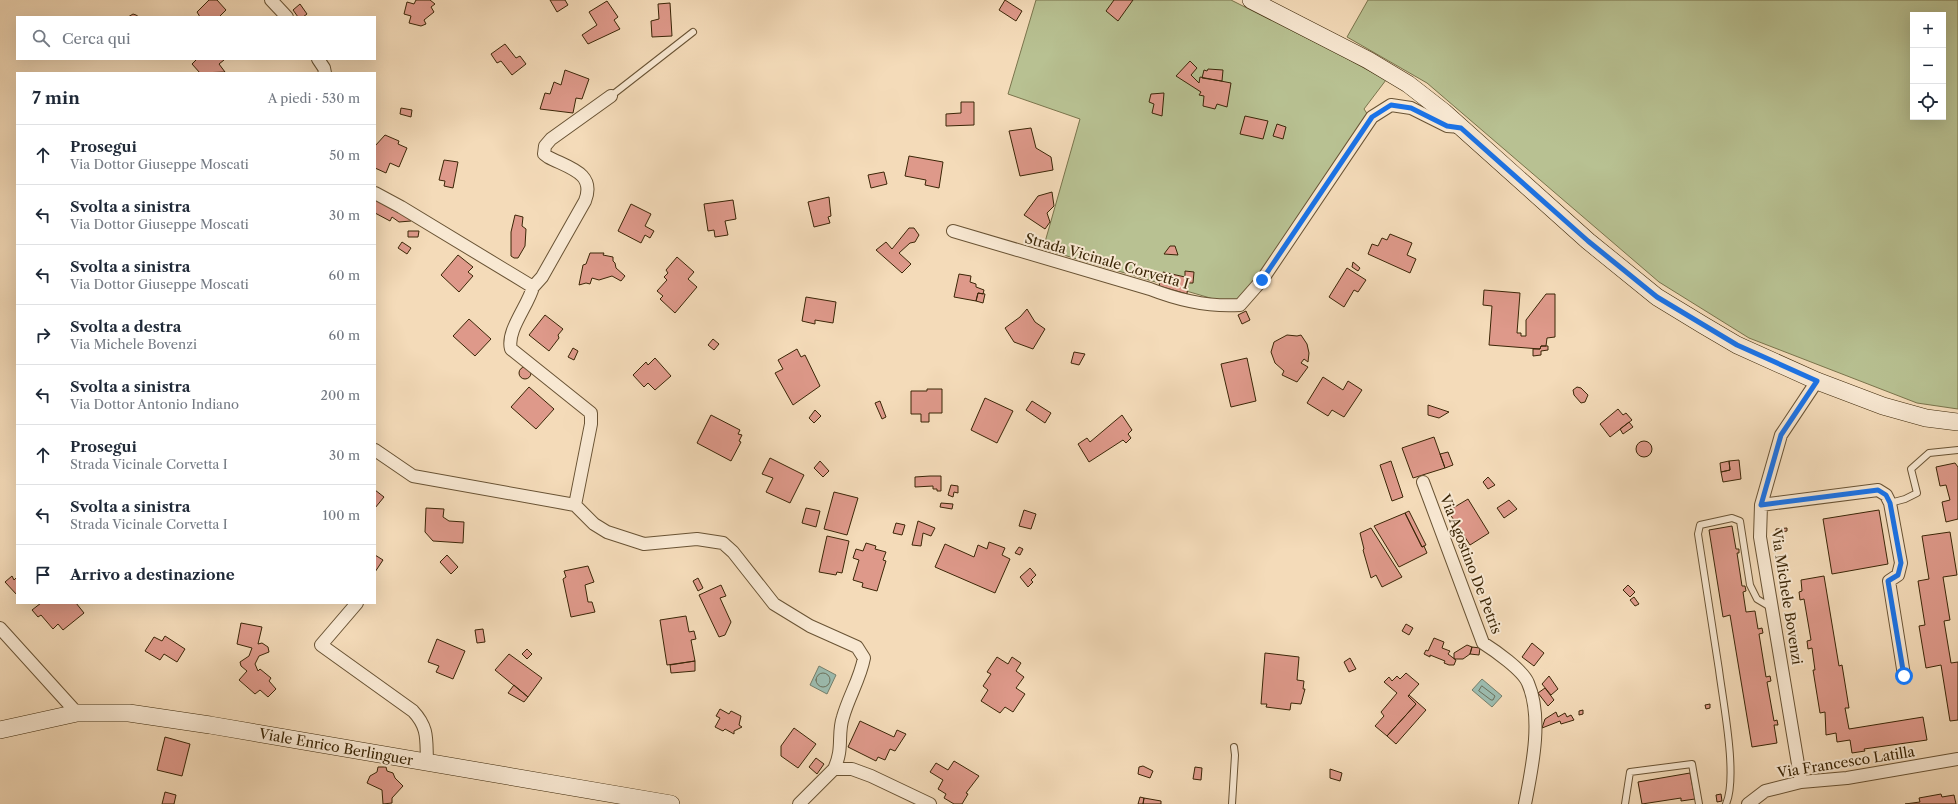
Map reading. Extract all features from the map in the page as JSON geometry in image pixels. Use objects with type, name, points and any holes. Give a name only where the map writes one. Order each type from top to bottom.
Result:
[{"type":"main road","points":[[1251,0],[1375,64],[1408,84],[1461,128],[1588,241],[1657,297],[1737,345],[1817,381],[1883,406],[1926,418],[1958,422]]},
{"type":"main road","name":"Viale Enrico Berlinguer","points":[[0,730],[77,713],[129,713],[671,804]]},
{"type":"street","points":[[271,0],[286,16]]},
{"type":"street","points":[[319,60],[325,72]]},
{"type":"street","points":[[575,505],[591,424],[590,413],[511,349],[509,342],[511,334],[530,298],[533,287],[542,277],[585,201],[589,191],[588,184],[583,176],[548,158],[544,154],[545,146],[551,139],[611,96]]},
{"type":"street","name":"Strada Vicinale Corvetta I","points":[[953,231],[1150,289],[1172,298],[1224,306],[1240,305],[1262,280],[1372,117],[1391,105],[1411,108],[1447,126],[1461,128]]},
{"type":"street","points":[[376,194],[401,206],[533,287]]},
{"type":"street","name":"Via Michele Bovenzi","points":[[1801,782],[1760,537],[1761,505],[1781,435],[1817,381]]},
{"type":"street","points":[[376,451],[413,476],[575,505],[594,524],[607,532],[644,544],[697,539],[723,543],[734,552],[774,604],[810,626],[857,647],[864,658],[862,672],[842,718],[840,757],[834,769],[799,804]]},
{"type":"street","name":"Via Agostino De Petris","points":[[1423,482],[1483,643],[1502,655],[1528,682],[1535,711],[1533,765],[1526,804]]},
{"type":"street","points":[[1761,505],[1878,490],[1886,495],[1890,503],[1901,563],[1898,575],[1888,581],[1904,676]]},
{"type":"street","points":[[356,604],[321,645],[418,716],[426,733],[427,762]]},
{"type":"street","points":[[0,628],[77,713]]},
{"type":"street","name":"Via Francesco Latilla","points":[[1748,804],[1765,791],[1801,782],[1848,778],[1957,760]]},
{"type":"street","points":[[834,769],[852,769],[930,804]]},
{"type":"lane","points":[[611,96],[693,32]]},
{"type":"lane","points":[[1890,503],[1905,499],[1917,493],[1911,470],[1929,453],[1958,450]]},
{"type":"lane","points":[[1726,804],[1729,797],[1730,776],[1727,725],[1698,534],[1700,525],[1732,518],[1740,522],[1750,585],[1757,599],[1773,609]]},
{"type":"lane","points":[[1232,804],[1235,754],[1234,747]]},
{"type":"lane","points":[[1625,804],[1630,772],[1692,764],[1699,804]]},
{"type":"green space","points":[[1036,0],[1231,0],[1386,80],[1364,109],[1368,115],[1243,301],[1217,300],[1043,249],[1080,119],[1008,94]]},
{"type":"green space","points":[[1368,0],[1958,0],[1958,409],[1917,403],[1749,338],[1659,282],[1427,83],[1347,37]]},
{"type":"water","points":[[819,666],[836,675],[827,694],[810,685]]},
{"type":"water","points":[[1482,679],[1502,696],[1492,707],[1472,690]]},
{"type":"building","points":[[209,0],[217,0],[226,10],[220,16],[199,16],[197,12]]},
{"type":"building","points":[[416,0],[430,0],[435,4],[431,7],[434,12],[424,20],[426,24],[421,26],[409,23],[411,16],[404,14],[407,2],[414,4]]},
{"type":"building","points":[[550,0],[565,0],[568,5],[557,12]]},
{"type":"building","points":[[1005,0],[1022,11],[1016,21],[999,10]]},
{"type":"building","points":[[1114,0],[1133,0],[1118,21],[1106,11]]},
{"type":"building","points":[[607,1],[618,17],[614,20],[620,29],[588,44],[582,35],[597,25],[589,12]]},
{"type":"building","points":[[670,3],[672,36],[652,37],[651,21],[659,19],[658,4]]},
{"type":"building","points":[[300,4],[307,14],[304,16],[297,16],[293,10]]},
{"type":"building","points":[[505,44],[516,58],[520,56],[526,64],[512,75],[501,61],[497,63],[491,54]]},
{"type":"building","points":[[196,60],[224,60],[219,64],[225,72],[199,72],[192,64]]},
{"type":"building","points":[[1190,61],[1197,68],[1191,75],[1199,83],[1200,77],[1231,83],[1227,107],[1217,104],[1215,109],[1203,106],[1204,96],[1199,95],[1201,92],[1176,76]]},
{"type":"building","points":[[1208,69],[1223,70],[1222,81],[1202,78],[1204,70],[1207,71]]},
{"type":"building","points":[[565,70],[589,79],[582,99],[576,98],[573,113],[540,109],[545,93],[550,94],[554,82],[561,85]]},
{"type":"building","points":[[1164,93],[1162,116],[1152,113],[1154,104],[1149,102],[1151,94]]},
{"type":"building","points":[[961,102],[974,102],[974,125],[946,126],[946,114],[961,113]]},
{"type":"building","points":[[401,108],[412,110],[411,117],[400,114]]},
{"type":"building","points":[[1245,116],[1268,121],[1263,139],[1240,134]]},
{"type":"building","points":[[1277,124],[1286,127],[1283,139],[1273,136]]},
{"type":"building","points":[[1031,128],[1036,148],[1051,157],[1053,170],[1020,176],[1009,131]]},
{"type":"building","points":[[385,135],[399,141],[398,144],[407,148],[399,167],[390,163],[386,173],[376,168],[376,145]]},
{"type":"building","points":[[909,156],[943,162],[939,188],[925,185],[926,180],[905,176]]},
{"type":"building","points":[[444,160],[458,162],[453,188],[444,186],[445,181],[439,180]]},
{"type":"building","points":[[884,172],[887,184],[871,188],[868,175]]},
{"type":"building","points":[[1052,192],[1054,206],[1047,213],[1050,222],[1045,229],[1024,215],[1038,196]]},
{"type":"building","points":[[829,197],[831,216],[828,217],[830,223],[814,227],[808,202]]},
{"type":"building","points":[[376,199],[413,218],[411,221],[399,222],[392,217],[390,221],[376,214]]},
{"type":"building","points":[[733,200],[736,219],[725,221],[728,235],[715,237],[714,230],[708,231],[704,204]]},
{"type":"building","points":[[631,204],[651,214],[645,226],[654,231],[650,238],[645,235],[641,243],[618,231]]},
{"type":"building","points":[[515,215],[523,217],[522,226],[526,229],[525,246],[518,258],[511,256],[511,232]]},
{"type":"building","points":[[909,228],[914,228],[919,235],[915,242],[910,243],[899,253],[911,264],[902,273],[876,250],[886,242],[892,249]]},
{"type":"building","points":[[408,231],[419,231],[418,237],[408,237]]},
{"type":"building","points":[[1390,234],[1412,243],[1407,255],[1416,259],[1410,273],[1368,254],[1372,244],[1378,246],[1382,238],[1387,240]]},
{"type":"building","points":[[402,242],[411,248],[407,254],[398,248]]},
{"type":"building","points":[[1170,246],[1175,246],[1178,255],[1164,254]]},
{"type":"building","points":[[590,253],[604,253],[603,255],[613,257],[616,268],[625,276],[621,281],[612,276],[599,280],[592,278],[590,284],[586,283],[579,285],[583,265],[586,264]]},
{"type":"building","points":[[458,255],[473,267],[468,272],[473,276],[459,292],[441,275]]},
{"type":"building","points":[[677,257],[694,272],[688,279],[697,287],[675,313],[660,299],[663,296],[657,291],[667,280],[664,277],[668,273],[666,270]]},
{"type":"building","points":[[1353,262],[1360,268],[1358,271],[1352,267]]},
{"type":"building","points":[[1347,268],[1366,280],[1358,292],[1354,290],[1344,307],[1329,297]]},
{"type":"building","points":[[1185,271],[1194,272],[1193,283],[1188,283],[1187,294],[1159,286],[1163,272],[1185,277]]},
{"type":"building","points":[[959,274],[971,276],[970,282],[976,284],[976,287],[984,290],[983,294],[978,293],[976,301],[954,297]]},
{"type":"building","points":[[1484,290],[1520,293],[1517,333],[1521,333],[1521,336],[1526,336],[1526,320],[1546,294],[1555,294],[1555,337],[1547,338],[1546,346],[1541,346],[1540,349],[1489,345],[1492,306],[1483,305]]},
{"type":"building","points":[[978,293],[985,294],[983,303],[976,301]]},
{"type":"building","points":[[806,297],[836,302],[833,323],[815,320],[815,324],[802,321]]},
{"type":"building","points":[[1027,309],[1035,322],[1045,329],[1033,349],[1014,342],[1005,328],[1020,317]]},
{"type":"building","points":[[1246,311],[1250,320],[1242,324],[1238,315]]},
{"type":"building","points":[[545,315],[563,329],[558,335],[559,338],[549,351],[529,335]]},
{"type":"building","points":[[469,319],[491,339],[475,356],[453,336]]},
{"type":"building","points":[[1287,335],[1301,335],[1307,344],[1309,353],[1308,362],[1304,359],[1301,363],[1308,367],[1297,382],[1282,375],[1284,371],[1275,363],[1271,352],[1274,342]]},
{"type":"building","points":[[713,339],[719,344],[714,350],[708,345]]},
{"type":"building","points":[[1541,346],[1548,346],[1548,350],[1541,351],[1541,355],[1533,356],[1533,349],[1540,349]]},
{"type":"building","points":[[573,348],[578,351],[574,360],[568,357]]},
{"type":"building","points":[[797,349],[801,357],[805,355],[820,386],[793,405],[775,373],[783,369],[778,360]]},
{"type":"building","points":[[1074,352],[1085,354],[1079,365],[1071,363]]},
{"type":"building","points":[[655,358],[671,376],[655,390],[648,383],[644,387],[633,375],[646,362],[648,365]]},
{"type":"building","points":[[1247,358],[1256,401],[1231,407],[1221,364]]},
{"type":"building","points":[[523,367],[527,367],[531,373],[527,379],[523,379],[519,375],[519,371]]},
{"type":"building","points":[[1323,377],[1343,390],[1348,381],[1362,390],[1344,417],[1332,410],[1328,416],[1307,403]]},
{"type":"building","points":[[529,387],[554,409],[536,429],[511,407]]},
{"type":"building","points":[[1577,387],[1581,388],[1588,395],[1585,402],[1581,403],[1574,395],[1573,390]]},
{"type":"building","points":[[927,389],[942,389],[942,413],[929,413],[929,422],[921,422],[921,414],[911,414],[911,391],[927,391]]},
{"type":"building","points":[[985,398],[1013,411],[997,443],[971,430]]},
{"type":"building","points":[[880,401],[886,417],[882,419],[875,403]]},
{"type":"building","points":[[1032,401],[1051,413],[1045,423],[1026,410]]},
{"type":"building","points":[[1428,405],[1449,412],[1439,418],[1428,415]]},
{"type":"building","points":[[1618,409],[1623,415],[1626,413],[1632,420],[1610,437],[1600,424]]},
{"type":"building","points":[[815,410],[821,416],[814,423],[809,418]]},
{"type":"building","points":[[711,415],[740,430],[738,434],[742,435],[739,441],[741,442],[731,461],[697,443]]},
{"type":"building","points":[[1122,415],[1132,430],[1128,434],[1131,438],[1126,443],[1123,440],[1089,462],[1078,444],[1087,438],[1090,442]]},
{"type":"building","points":[[1629,422],[1633,427],[1623,434],[1620,429]]},
{"type":"building","points":[[1434,437],[1445,468],[1413,478],[1402,448]]},
{"type":"building","points":[[1644,441],[1651,446],[1652,449],[1647,456],[1644,457],[1637,452],[1636,449],[1641,442]]},
{"type":"building","points":[[1448,452],[1453,465],[1445,468],[1440,454]]},
{"type":"building","points":[[770,458],[804,475],[790,503],[766,492],[773,478],[762,474]]},
{"type":"building","points":[[1739,460],[1741,479],[1723,482],[1721,472],[1730,470],[1729,461]]},
{"type":"building","points":[[820,461],[829,471],[823,477],[814,468]]},
{"type":"building","points":[[1391,461],[1403,497],[1392,501],[1380,465]]},
{"type":"building","points":[[1729,461],[1730,470],[1721,472],[1720,463]]},
{"type":"building","points":[[1955,463],[1958,467],[1958,519],[1946,522],[1942,502],[1950,500],[1946,485],[1940,486],[1936,467]]},
{"type":"building","points":[[941,476],[941,491],[933,489],[933,486],[915,487],[915,477]]},
{"type":"building","points":[[1488,477],[1495,485],[1488,489],[1483,482]]},
{"type":"building","points":[[951,485],[958,486],[958,493],[954,492],[953,497],[948,495]]},
{"type":"building","points":[[376,491],[384,497],[376,507]]},
{"type":"building","points":[[834,492],[858,498],[847,535],[824,529]]},
{"type":"building","points":[[1468,499],[1489,533],[1470,545],[1448,511]]},
{"type":"building","points":[[1509,500],[1517,509],[1504,518],[1497,508]]},
{"type":"building","points":[[941,503],[953,504],[952,509],[940,507]]},
{"type":"building","points":[[426,508],[444,509],[443,517],[449,521],[464,522],[463,543],[433,541],[425,532]]},
{"type":"building","points":[[806,508],[820,511],[816,527],[802,523]]},
{"type":"building","points":[[1024,510],[1036,514],[1031,529],[1019,526]]},
{"type":"building","points":[[1879,510],[1888,564],[1832,574],[1823,519]]},
{"type":"building","points":[[1409,511],[1426,545],[1422,547],[1405,513]]},
{"type":"building","points":[[1405,513],[1422,547],[1424,546],[1427,553],[1399,567],[1374,526]]},
{"type":"building","points":[[918,521],[935,528],[931,536],[923,533],[921,546],[912,545]]},
{"type":"building","points":[[896,523],[905,525],[902,535],[893,533]]},
{"type":"building","points":[[1732,526],[1736,549],[1739,549],[1739,553],[1737,553],[1742,586],[1745,586],[1746,591],[1743,592],[1746,612],[1755,611],[1758,629],[1762,628],[1763,633],[1759,634],[1766,677],[1770,676],[1771,681],[1767,682],[1774,721],[1777,720],[1778,725],[1774,725],[1777,743],[1752,747],[1730,615],[1723,617],[1709,530]]},
{"type":"building","points":[[1371,528],[1402,577],[1382,587],[1376,575],[1371,578],[1363,550],[1360,533]]},
{"type":"building","points":[[1787,528],[1787,531],[1776,533],[1776,529]]},
{"type":"building","points":[[1950,532],[1957,575],[1943,577],[1950,620],[1944,621],[1951,663],[1958,662],[1958,720],[1950,721],[1941,665],[1926,668],[1919,626],[1925,625],[1918,581],[1929,579],[1922,536]]},
{"type":"building","points":[[827,536],[849,541],[842,573],[837,572],[836,575],[819,572]]},
{"type":"building","points":[[989,542],[1005,548],[1002,555],[1010,559],[995,593],[935,567],[945,544],[974,557],[978,545],[987,549]]},
{"type":"building","points":[[866,543],[876,546],[875,549],[886,552],[883,560],[886,561],[877,591],[862,587],[863,583],[853,580],[859,560],[853,558],[856,549],[863,551]]},
{"type":"building","points":[[1019,547],[1023,549],[1020,555],[1015,553]]},
{"type":"building","points":[[447,555],[458,567],[451,574],[440,562]]},
{"type":"building","points":[[376,556],[383,560],[376,570]]},
{"type":"building","points":[[588,566],[594,582],[585,585],[588,602],[592,602],[595,612],[571,617],[563,579],[566,577],[564,571]]},
{"type":"building","points":[[1030,568],[1036,575],[1031,580],[1033,582],[1028,587],[1020,577]]},
{"type":"building","points":[[12,576],[14,580],[16,578],[16,594],[5,582]]},
{"type":"building","points":[[1824,576],[1839,666],[1842,665],[1849,708],[1845,708],[1849,729],[1923,717],[1927,740],[1864,749],[1865,751],[1852,753],[1850,740],[1837,742],[1836,733],[1826,735],[1825,712],[1820,713],[1813,670],[1815,670],[1812,648],[1808,649],[1807,641],[1811,640],[1804,599],[1800,600],[1799,592],[1802,591],[1801,580]]},
{"type":"building","points":[[698,578],[703,588],[698,591],[693,581]]},
{"type":"building","points":[[721,585],[726,596],[720,598],[731,622],[725,635],[719,637],[699,595]]},
{"type":"building","points":[[1628,585],[1635,592],[1630,597],[1623,590]]},
{"type":"building","points":[[1634,597],[1639,604],[1635,606],[1630,600]]},
{"type":"building","points":[[40,604],[77,604],[84,613],[63,630],[58,624],[53,629],[41,615],[38,617],[32,610]]},
{"type":"building","points":[[686,616],[689,632],[694,631],[696,639],[691,640],[695,661],[667,665],[660,620]]},
{"type":"building","points":[[241,623],[262,627],[258,644],[262,643],[268,647],[269,652],[259,656],[255,664],[258,671],[260,669],[271,678],[269,681],[276,689],[268,697],[260,690],[255,694],[239,680],[247,671],[241,666],[240,662],[249,656],[252,648],[237,644]]},
{"type":"building","points":[[1406,624],[1413,628],[1409,635],[1402,631]]},
{"type":"building","points":[[483,629],[485,642],[477,643],[475,630]]},
{"type":"building","points":[[165,636],[185,649],[177,662],[164,654],[160,660],[145,651],[154,637],[162,641]]},
{"type":"building","points":[[1434,638],[1444,642],[1442,648],[1450,651],[1448,654],[1456,660],[1454,665],[1449,665],[1444,663],[1445,661],[1424,654],[1426,650],[1428,651]]},
{"type":"building","points":[[437,639],[465,651],[453,679],[436,672],[439,666],[428,662]]},
{"type":"building","points":[[1532,643],[1544,653],[1534,666],[1522,657]]},
{"type":"building","points":[[1467,645],[1472,647],[1470,654],[1463,659],[1454,659],[1454,653]]},
{"type":"building","points":[[1472,647],[1480,648],[1479,655],[1470,654]]},
{"type":"building","points":[[527,649],[532,654],[527,659],[522,654]]},
{"type":"building","points":[[1265,653],[1299,657],[1297,680],[1304,681],[1303,689],[1305,689],[1301,704],[1291,703],[1290,710],[1266,707],[1267,704],[1261,704]]},
{"type":"building","points":[[509,654],[542,678],[528,697],[495,670]]},
{"type":"building","points":[[997,657],[1008,664],[1012,657],[1021,663],[1016,671],[1024,677],[1016,688],[1025,694],[1013,712],[1005,707],[1000,713],[981,701],[988,690],[983,686],[991,674],[987,672]]},
{"type":"building","points":[[1350,658],[1356,669],[1349,672],[1344,662]]},
{"type":"building","points":[[695,661],[695,671],[671,673],[670,665]]},
{"type":"building","points":[[1406,673],[1419,684],[1408,696],[1416,704],[1387,736],[1375,726],[1384,716],[1381,712],[1397,693],[1384,682],[1389,677],[1392,681],[1397,676],[1400,679]]},
{"type":"building","points":[[1549,676],[1558,689],[1551,695],[1542,684]]},
{"type":"building","points":[[514,685],[528,697],[524,702],[508,693]]},
{"type":"building","points":[[1545,688],[1554,700],[1548,706],[1538,693]]},
{"type":"building","points":[[1409,695],[1426,710],[1396,744],[1387,736],[1416,704],[1408,696]]},
{"type":"building","points":[[1710,704],[1710,708],[1706,709],[1705,705]]},
{"type":"building","points":[[720,709],[729,714],[731,711],[741,716],[739,725],[742,727],[734,731],[734,734],[725,729],[723,731],[715,727],[720,718],[716,716]]},
{"type":"building","points":[[1583,710],[1583,714],[1579,715],[1579,711]]},
{"type":"building","points":[[1556,712],[1558,717],[1565,713],[1567,717],[1571,715],[1574,720],[1561,724],[1560,721],[1542,728],[1545,719]]},
{"type":"building","points":[[860,721],[894,737],[897,730],[906,734],[895,751],[890,749],[885,760],[878,757],[876,761],[848,747]]},
{"type":"building","points":[[794,728],[816,744],[798,768],[781,756],[781,746]]},
{"type":"building","points":[[165,737],[190,744],[182,776],[157,770]]},
{"type":"building","points":[[816,758],[824,764],[817,774],[809,767]]},
{"type":"building","points":[[954,761],[979,776],[966,793],[968,794],[962,804],[954,804],[944,798],[946,794],[938,789],[943,780],[930,772],[936,763],[948,770]]},
{"type":"building","points":[[1143,766],[1153,771],[1150,778],[1138,774],[1139,767]]},
{"type":"building","points":[[378,767],[386,767],[387,771],[393,773],[395,778],[403,786],[392,798],[392,803],[383,804],[382,790],[367,783],[370,776],[377,772]]},
{"type":"building","points":[[1195,767],[1202,768],[1201,780],[1193,779]]},
{"type":"building","points":[[1330,769],[1342,773],[1340,781],[1330,778]]},
{"type":"building","points":[[1690,773],[1695,799],[1681,801],[1681,798],[1642,804],[1638,782]]},
{"type":"building","points":[[165,792],[176,795],[174,804],[162,804]]},
{"type":"building","points":[[1721,794],[1722,801],[1717,802],[1716,795]]},
{"type":"building","points":[[1941,794],[1942,797],[1954,795],[1956,804],[1905,804],[1920,802],[1919,798]]},
{"type":"building","points":[[1140,797],[1144,798],[1143,804],[1138,804]]},
{"type":"building","points":[[1144,798],[1161,801],[1161,804],[1143,804]]},
{"type":"route","points":[[1262,280],[1372,117],[1391,105],[1411,108],[1447,126],[1461,128],[1588,241],[1657,297],[1737,345],[1785,365],[1817,381],[1781,435],[1761,505],[1878,490],[1886,495],[1890,503],[1901,563],[1898,575],[1888,581],[1904,676]]}]
